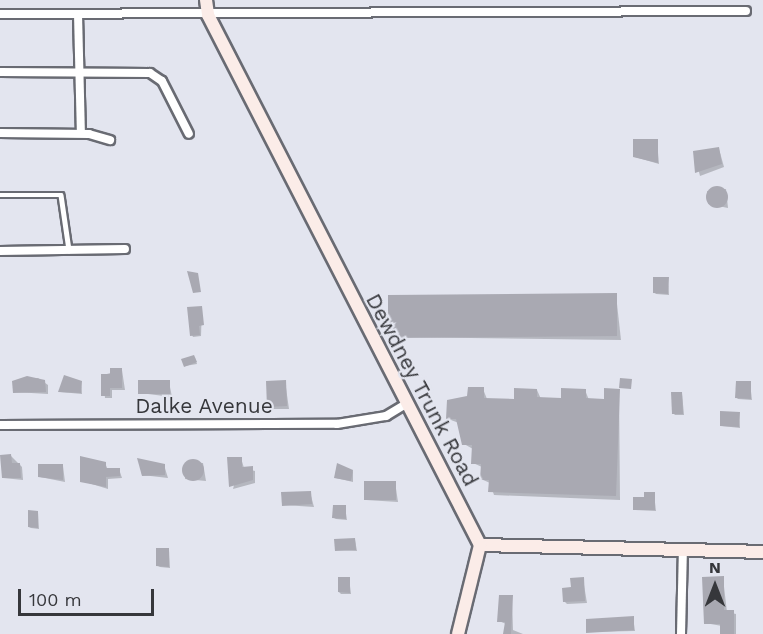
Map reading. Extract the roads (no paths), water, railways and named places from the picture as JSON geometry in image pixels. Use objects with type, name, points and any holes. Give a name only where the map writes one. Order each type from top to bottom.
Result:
[{"type":"main road","name":"Dewdney Trunk Road","points":[[206,0],[208,15],[404,405],[480,545]]},
{"type":"main road","points":[[458,634],[480,545],[763,552]]},
{"type":"street","points":[[0,14],[208,15],[746,10]]},
{"type":"street","points":[[78,14],[81,134]]},
{"type":"street","points":[[0,72],[150,73],[162,81],[189,134]]},
{"type":"street","points":[[0,133],[81,134],[110,140]]},
{"type":"street","points":[[0,251],[125,249]]},
{"type":"street","name":"Dalke Avenue","points":[[0,425],[337,424],[386,416],[404,405]]},
{"type":"street","points":[[681,634],[682,549]]},
{"type":"lane","points":[[0,195],[61,195],[69,250]]}]
